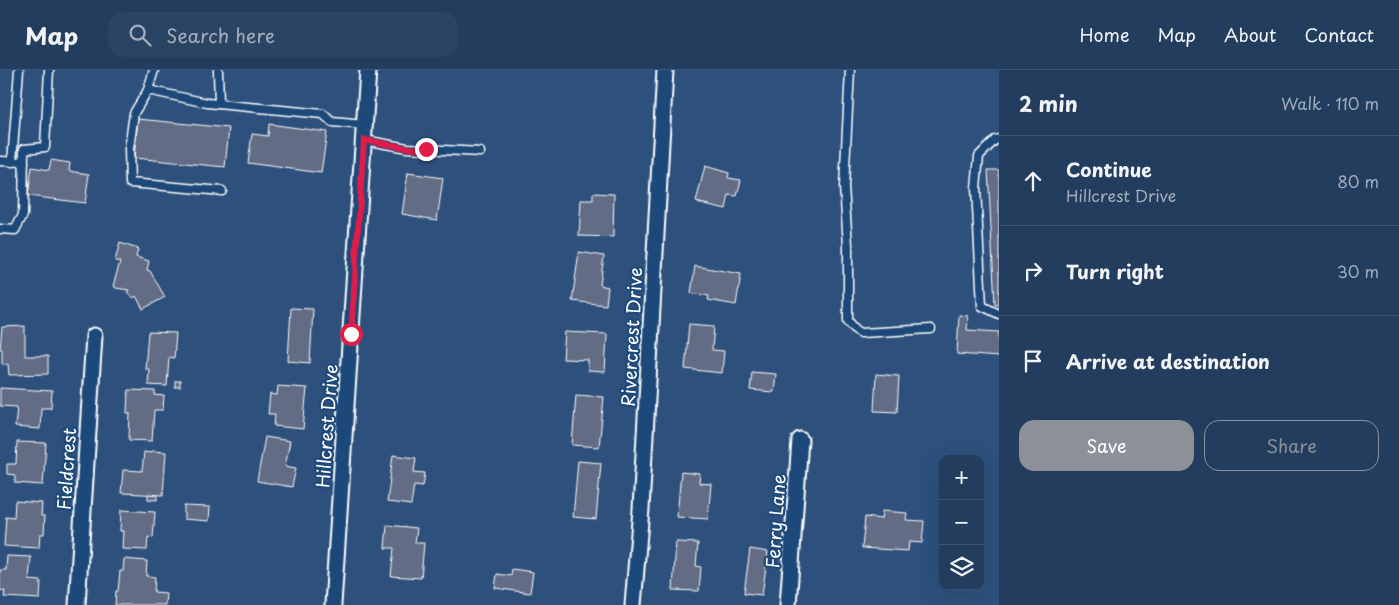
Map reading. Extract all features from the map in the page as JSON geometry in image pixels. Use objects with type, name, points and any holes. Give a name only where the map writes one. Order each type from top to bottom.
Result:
[{"type":"street","name":"Hillcrest Drive","points":[[333,605],[364,133],[365,70]]},
{"type":"street","name":"Rivercrest Drive","points":[[633,605],[641,510],[665,70]]},
{"type":"street","name":"Fieldcrest","points":[[77,605],[94,336]]},
{"type":"street","name":"Ferry Lane","points":[[788,605],[800,440]]},
{"type":"lane","points":[[12,162],[19,70]]},
{"type":"lane","points":[[0,229],[15,230],[23,215],[24,149],[45,147],[49,70]]},
{"type":"lane","points":[[154,70],[148,90],[134,113],[129,149],[130,183],[222,191]]},
{"type":"lane","points":[[218,70],[219,104]]},
{"type":"lane","points":[[850,70],[844,187],[848,245],[848,322],[861,333],[931,329]]},
{"type":"lane","points":[[148,90],[207,103],[323,114],[332,122],[408,148],[480,152]]},
{"type":"lane","points":[[999,139],[995,140],[979,156],[976,188],[982,306],[999,314]]},
{"type":"lane","points":[[0,161],[24,162]]},
{"type":"building","points":[[138,119],[229,128],[225,167],[134,158]]},
{"type":"building","points":[[269,124],[327,132],[321,173],[248,163],[252,134],[268,136]]},
{"type":"building","points":[[51,160],[70,163],[69,171],[89,174],[85,203],[28,196],[32,167],[49,170]]},
{"type":"building","points":[[705,166],[729,173],[728,178],[741,180],[737,196],[729,195],[726,209],[696,202]]},
{"type":"building","points":[[988,170],[999,170],[999,304],[995,304]]},
{"type":"building","points":[[408,173],[443,178],[437,220],[402,214]]},
{"type":"building","points":[[593,193],[614,194],[613,237],[579,236],[581,200],[593,200]]},
{"type":"building","points":[[120,243],[138,249],[136,257],[149,261],[147,270],[150,271],[165,297],[143,309],[136,296],[134,298],[127,292],[129,290],[113,286],[120,262],[115,261]]},
{"type":"building","points":[[579,252],[604,256],[600,285],[608,287],[606,305],[572,301]]},
{"type":"building","points":[[695,266],[741,274],[736,305],[708,300],[709,296],[691,293]]},
{"type":"building","points":[[291,308],[313,309],[310,363],[288,361]]},
{"type":"building","points":[[959,315],[968,316],[967,330],[999,332],[999,357],[957,354]]},
{"type":"building","points":[[689,324],[714,326],[712,350],[724,351],[722,373],[685,369]]},
{"type":"building","points":[[25,326],[25,356],[48,356],[48,374],[9,375],[8,364],[2,364],[2,349],[0,349],[2,327]]},
{"type":"building","points":[[148,332],[176,333],[174,358],[169,357],[167,386],[148,385],[149,369],[145,369]]},
{"type":"building","points":[[565,332],[607,334],[605,372],[588,371],[588,360],[563,359]]},
{"type":"building","points":[[752,372],[776,374],[774,392],[750,390]]},
{"type":"building","points":[[876,374],[899,376],[897,412],[874,411]]},
{"type":"building","points":[[175,381],[180,381],[180,387],[175,387]]},
{"type":"building","points":[[278,386],[307,388],[303,429],[274,426],[275,414],[268,414],[270,394],[277,395]]},
{"type":"building","points":[[0,388],[52,391],[51,408],[41,408],[40,429],[15,427],[17,407],[0,406]]},
{"type":"building","points":[[128,390],[155,391],[155,395],[164,396],[163,410],[154,410],[152,441],[129,440],[130,413],[127,413]]},
{"type":"building","points":[[576,395],[604,397],[599,447],[572,445]]},
{"type":"building","points":[[265,437],[290,441],[285,466],[296,468],[292,487],[257,481]]},
{"type":"building","points":[[17,442],[46,443],[43,485],[15,483],[15,475],[7,474],[7,464],[16,464]]},
{"type":"building","points":[[151,451],[166,452],[163,495],[121,493],[123,470],[142,471],[144,452],[151,453]]},
{"type":"building","points":[[393,455],[416,458],[414,472],[425,473],[423,486],[414,485],[411,505],[387,502]]},
{"type":"building","points":[[578,461],[601,463],[596,519],[573,517]]},
{"type":"building","points":[[681,472],[700,474],[699,483],[711,484],[708,519],[677,517]]},
{"type":"building","points":[[148,494],[158,495],[157,500],[148,499]]},
{"type":"building","points":[[15,501],[42,503],[41,516],[45,516],[44,534],[40,534],[39,548],[4,546],[6,517],[14,518]]},
{"type":"building","points":[[184,506],[210,507],[209,521],[184,519]]},
{"type":"building","points":[[121,510],[155,512],[153,538],[148,537],[147,550],[122,549],[123,531],[120,531]]},
{"type":"building","points":[[882,511],[907,513],[906,520],[924,521],[922,543],[909,542],[908,551],[862,548],[865,517],[881,519]]},
{"type":"building","points":[[387,525],[417,528],[415,543],[424,543],[421,578],[391,576],[394,548],[385,548]]},
{"type":"building","points":[[676,542],[698,543],[696,566],[701,567],[699,591],[673,590]]},
{"type":"building","points":[[750,549],[768,552],[762,595],[744,593]]},
{"type":"building","points":[[7,556],[31,557],[29,580],[41,581],[40,599],[4,597],[5,591],[0,590],[0,570],[6,570]]},
{"type":"building","points":[[124,559],[147,561],[146,576],[155,577],[154,592],[166,593],[165,605],[115,605],[116,591],[118,591],[120,571],[123,571]]},
{"type":"building","points":[[512,569],[533,572],[530,593],[495,588],[497,574],[511,576]]},
{"type":"route","points":[[351,334],[364,140],[408,148],[426,149]]}]
